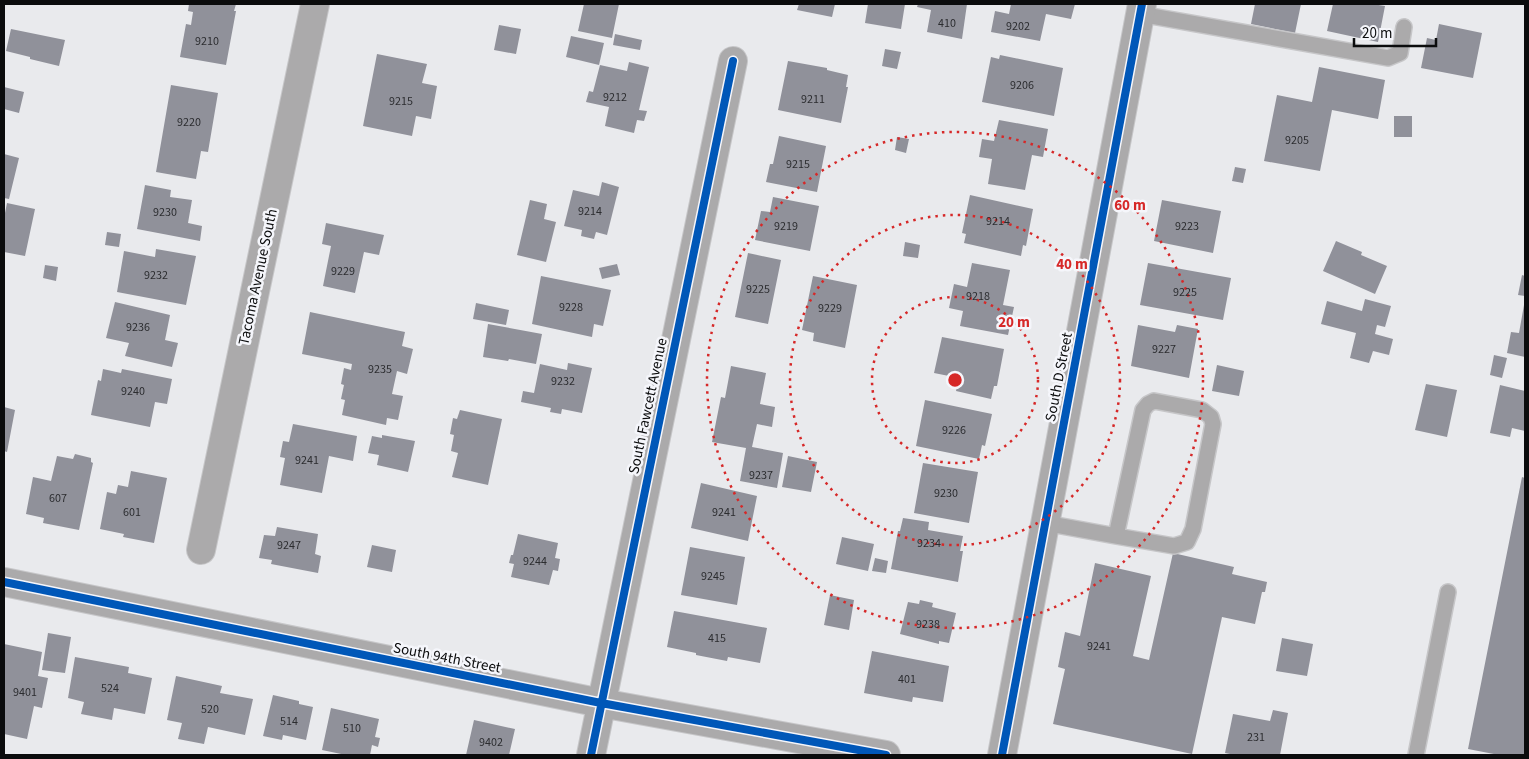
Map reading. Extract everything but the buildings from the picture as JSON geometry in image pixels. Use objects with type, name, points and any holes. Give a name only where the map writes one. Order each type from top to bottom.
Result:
[{"type":"street","name":"Tacoma Avenue South","points":[[201,550],[315,4]]},
{"type":"street","name":"South D Street","points":[[1002,755],[1141,9]]},
{"type":"street","name":"South Fawcett Avenue","points":[[591,755],[733,62]]},
{"type":"street","name":"South 94th Street","points":[[4,582],[601,703],[886,755]]},
{"type":"lane","points":[[1141,9],[1388,58],[1400,53],[1404,27]]},
{"type":"lane","points":[[1045,523],[1116,536],[1174,546],[1187,542],[1193,529],[1212,424],[1211,417],[1202,410],[1154,400],[1143,410],[1116,536]]},
{"type":"lane","points":[[1416,755],[1448,592]]},
{"type":"cycle path","points":[[1002,755],[1142,4]]},
{"type":"cycle path","points":[[591,755],[733,61]]},
{"type":"cycle path","points":[[4,582],[601,703],[886,755]]}]
